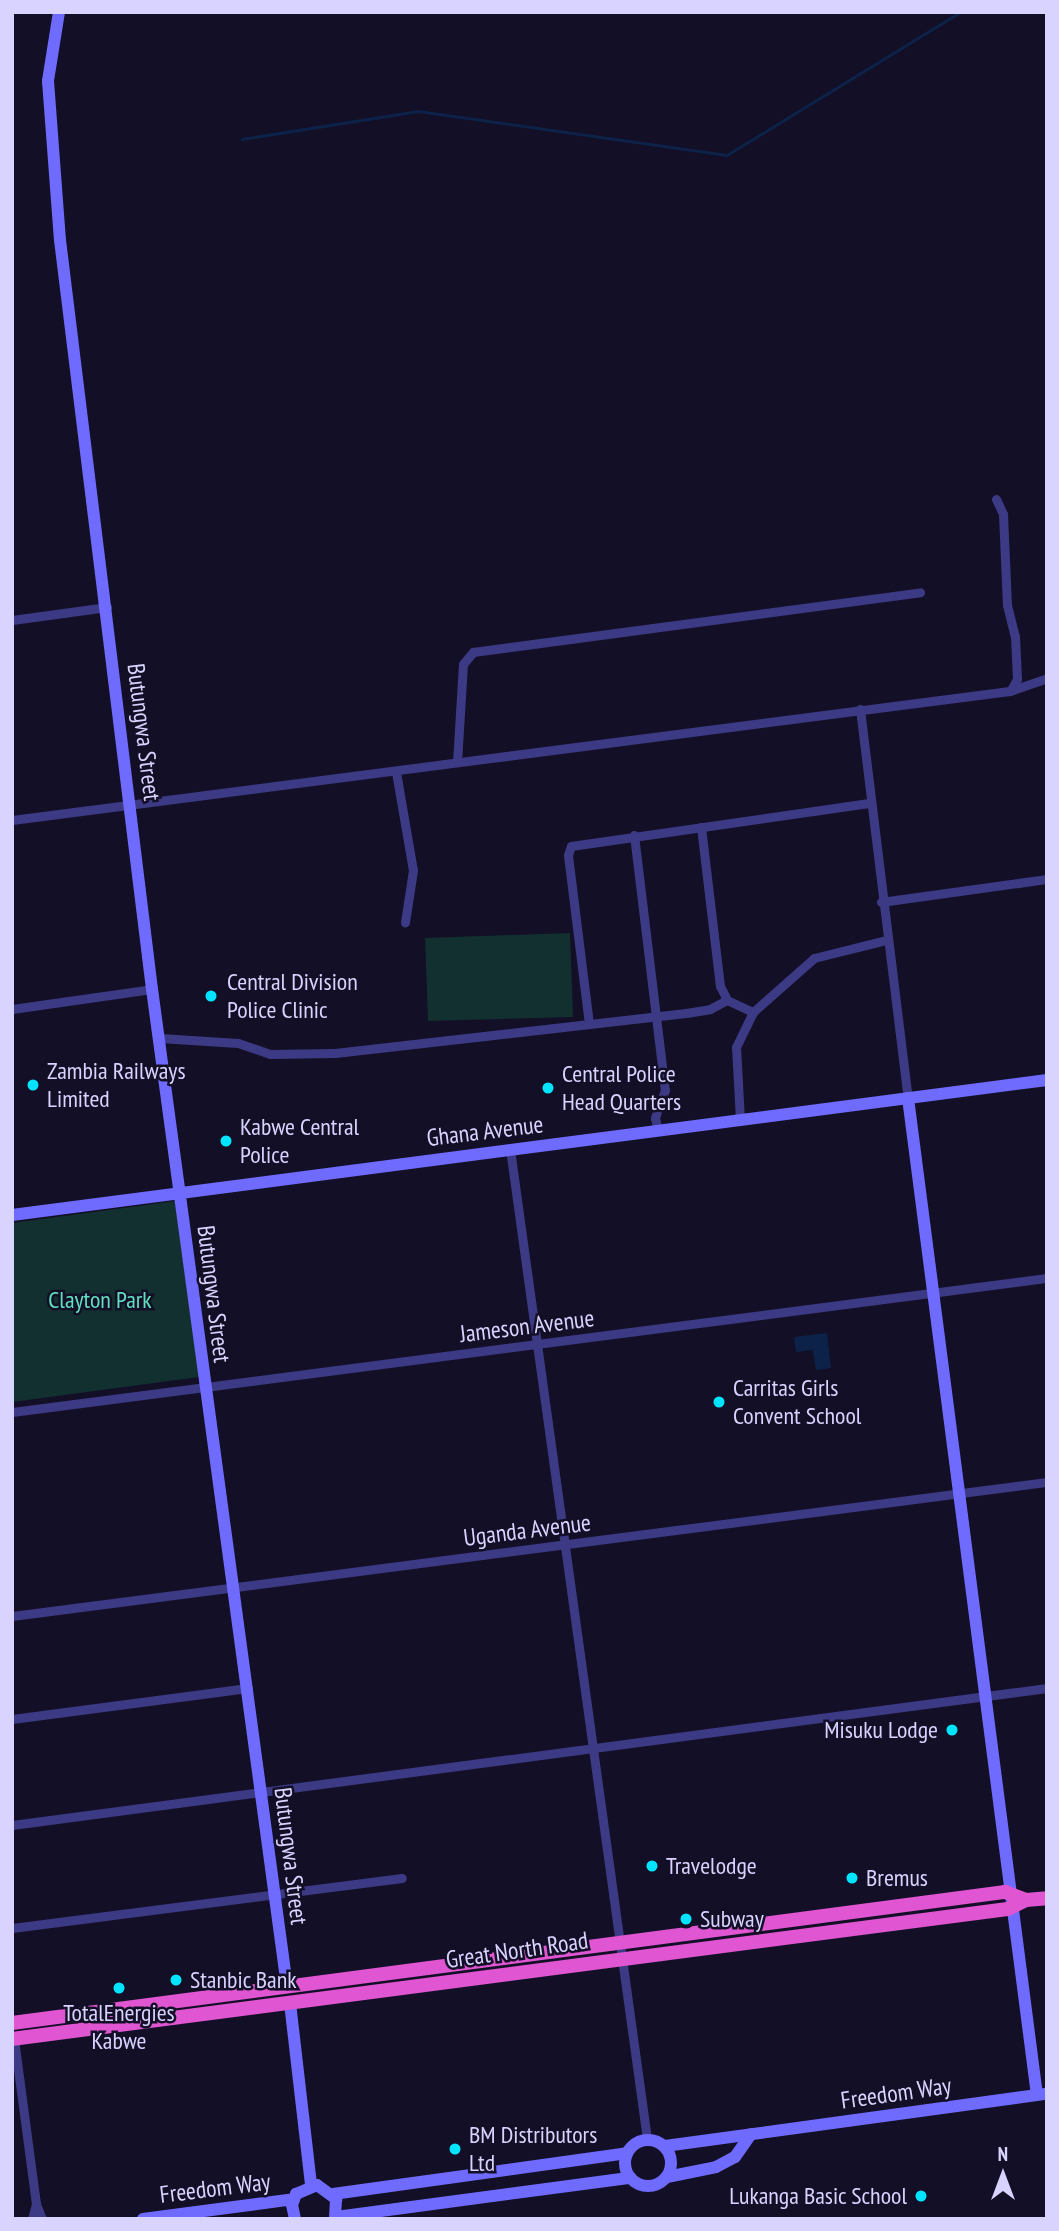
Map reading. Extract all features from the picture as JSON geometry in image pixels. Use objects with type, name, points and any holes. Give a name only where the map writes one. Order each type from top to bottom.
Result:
[{"type":"highway","points":[[1009,1892],[1026,1900]]},
{"type":"highway","name":"Great North Road","points":[[12,2023],[1009,1892]]},
{"type":"highway","name":"Great North Road","points":[[13,2039],[1011,1908],[1026,1900],[1047,1898]]},
{"type":"highway","points":[[482,1961],[478,1969],[484,1978]]},
{"type":"highway","points":[[460,1964],[466,1973],[460,1981]]},
{"type":"highway","points":[[175,2001],[169,2010],[176,2018]]},
{"type":"highway","points":[[149,2005],[156,2012],[152,2021]]},
{"type":"main road","name":"Butungwa Street","points":[[59,12],[48,81],[49,123],[152,989],[287,1986]]},
{"type":"main road","name":"Ghana Avenue","points":[[12,1215],[1047,1080]]},
{"type":"main road","points":[[908,1098],[1011,1908],[1042,2095]]},
{"type":"main road","points":[[290,2003],[311,2185]]},
{"type":"main road","name":"Freedom Way","points":[[665,2146],[1042,2095]]},
{"type":"main road","points":[[334,2194],[335,2218],[630,2178],[649,2186],[667,2177],[716,2167],[735,2157],[751,2134]]},
{"type":"main road","points":[[311,2185],[334,2194],[627,2153],[647,2139],[665,2146],[672,2158],[667,2177]]},
{"type":"main road","points":[[627,2153],[625,2166],[630,2178]]},
{"type":"main road","points":[[553,2163],[556,2188]]},
{"type":"main road","points":[[295,2219],[294,2199],[311,2185]]},
{"type":"main road","name":"Freedom Way","points":[[143,2219],[294,2199]]},
{"type":"street","points":[[996,499],[1003,513],[1007,605],[1015,636],[1017,679],[1010,691]]},
{"type":"street","points":[[457,762],[463,664],[473,652],[920,592]]},
{"type":"street","points":[[12,620],[107,607]]},
{"type":"street","points":[[12,820],[1010,691],[1047,678]]},
{"type":"street","points":[[860,709],[881,902],[908,1098]]},
{"type":"street","points":[[396,772],[413,870],[405,922]]},
{"type":"street","points":[[589,1024],[569,850],[576,844],[869,803]]},
{"type":"street","points":[[701,827],[720,986],[727,1000],[753,1012]]},
{"type":"street","points":[[634,835],[665,1090],[655,1118],[658,1130]]},
{"type":"street","points":[[881,902],[1047,879]]},
{"type":"street","points":[[740,1120],[736,1047],[753,1012],[814,958],[886,940]]},
{"type":"street","points":[[12,1009],[152,989]]},
{"type":"street","points":[[160,1038],[238,1043],[270,1054],[335,1053],[710,1009],[727,1000]]},
{"type":"street","points":[[510,1149],[647,2139]]},
{"type":"street","name":"Jameson Avenue","points":[[12,1412],[1047,1278]]},
{"type":"street","name":"Uganda Avenue","points":[[12,1616],[1047,1482]]},
{"type":"street","points":[[12,1719],[248,1688]]},
{"type":"street","points":[[12,1825],[593,1751],[1047,1688]]},
{"type":"street","points":[[12,1928],[402,1878]]},
{"type":"street","points":[[13,2039],[36,2204],[42,2219]]},
{"type":"street","points":[[32,2219],[36,2204]]},
{"type":"green space","points":[[570,933],[573,1017],[428,1021],[425,938]]},
{"type":"green space","name":"Clayton Park","points":[[175,1201],[199,1377],[12,1402],[12,1223]]},
{"type":"water","points":[[827,1333],[831,1368],[816,1370],[813,1350],[796,1352],[794,1337]]},
{"type":"waterway","points":[[242,139],[418,111],[727,155],[960,12]]},
{"type":"place","name":"Central Division Police Clinic","points":[[211,996]]},
{"type":"place","name":"Zambia Railways Limited","points":[[33,1085]]},
{"type":"place","name":"Central Police Head Quarters","points":[[548,1088]]},
{"type":"place","name":"Kabwe Central Police","points":[[226,1141]]},
{"type":"place","name":"Carritas Girls Convent School","points":[[719,1402]]},
{"type":"place","name":"Misuku Lodge","points":[[952,1730]]},
{"type":"place","name":"Travelodge","points":[[652,1866]]},
{"type":"place","name":"Bremus","points":[[852,1878]]},
{"type":"place","name":"Subway","points":[[686,1919]]},
{"type":"place","name":"Stanbic Bank","points":[[176,1980]]},
{"type":"place","name":"TotalEnergies Kabwe","points":[[119,1988]]},
{"type":"place","name":"BM Distributors Ltd","points":[[455,2149]]},
{"type":"place","name":"Lukanga Basic School","points":[[921,2196]]}]
